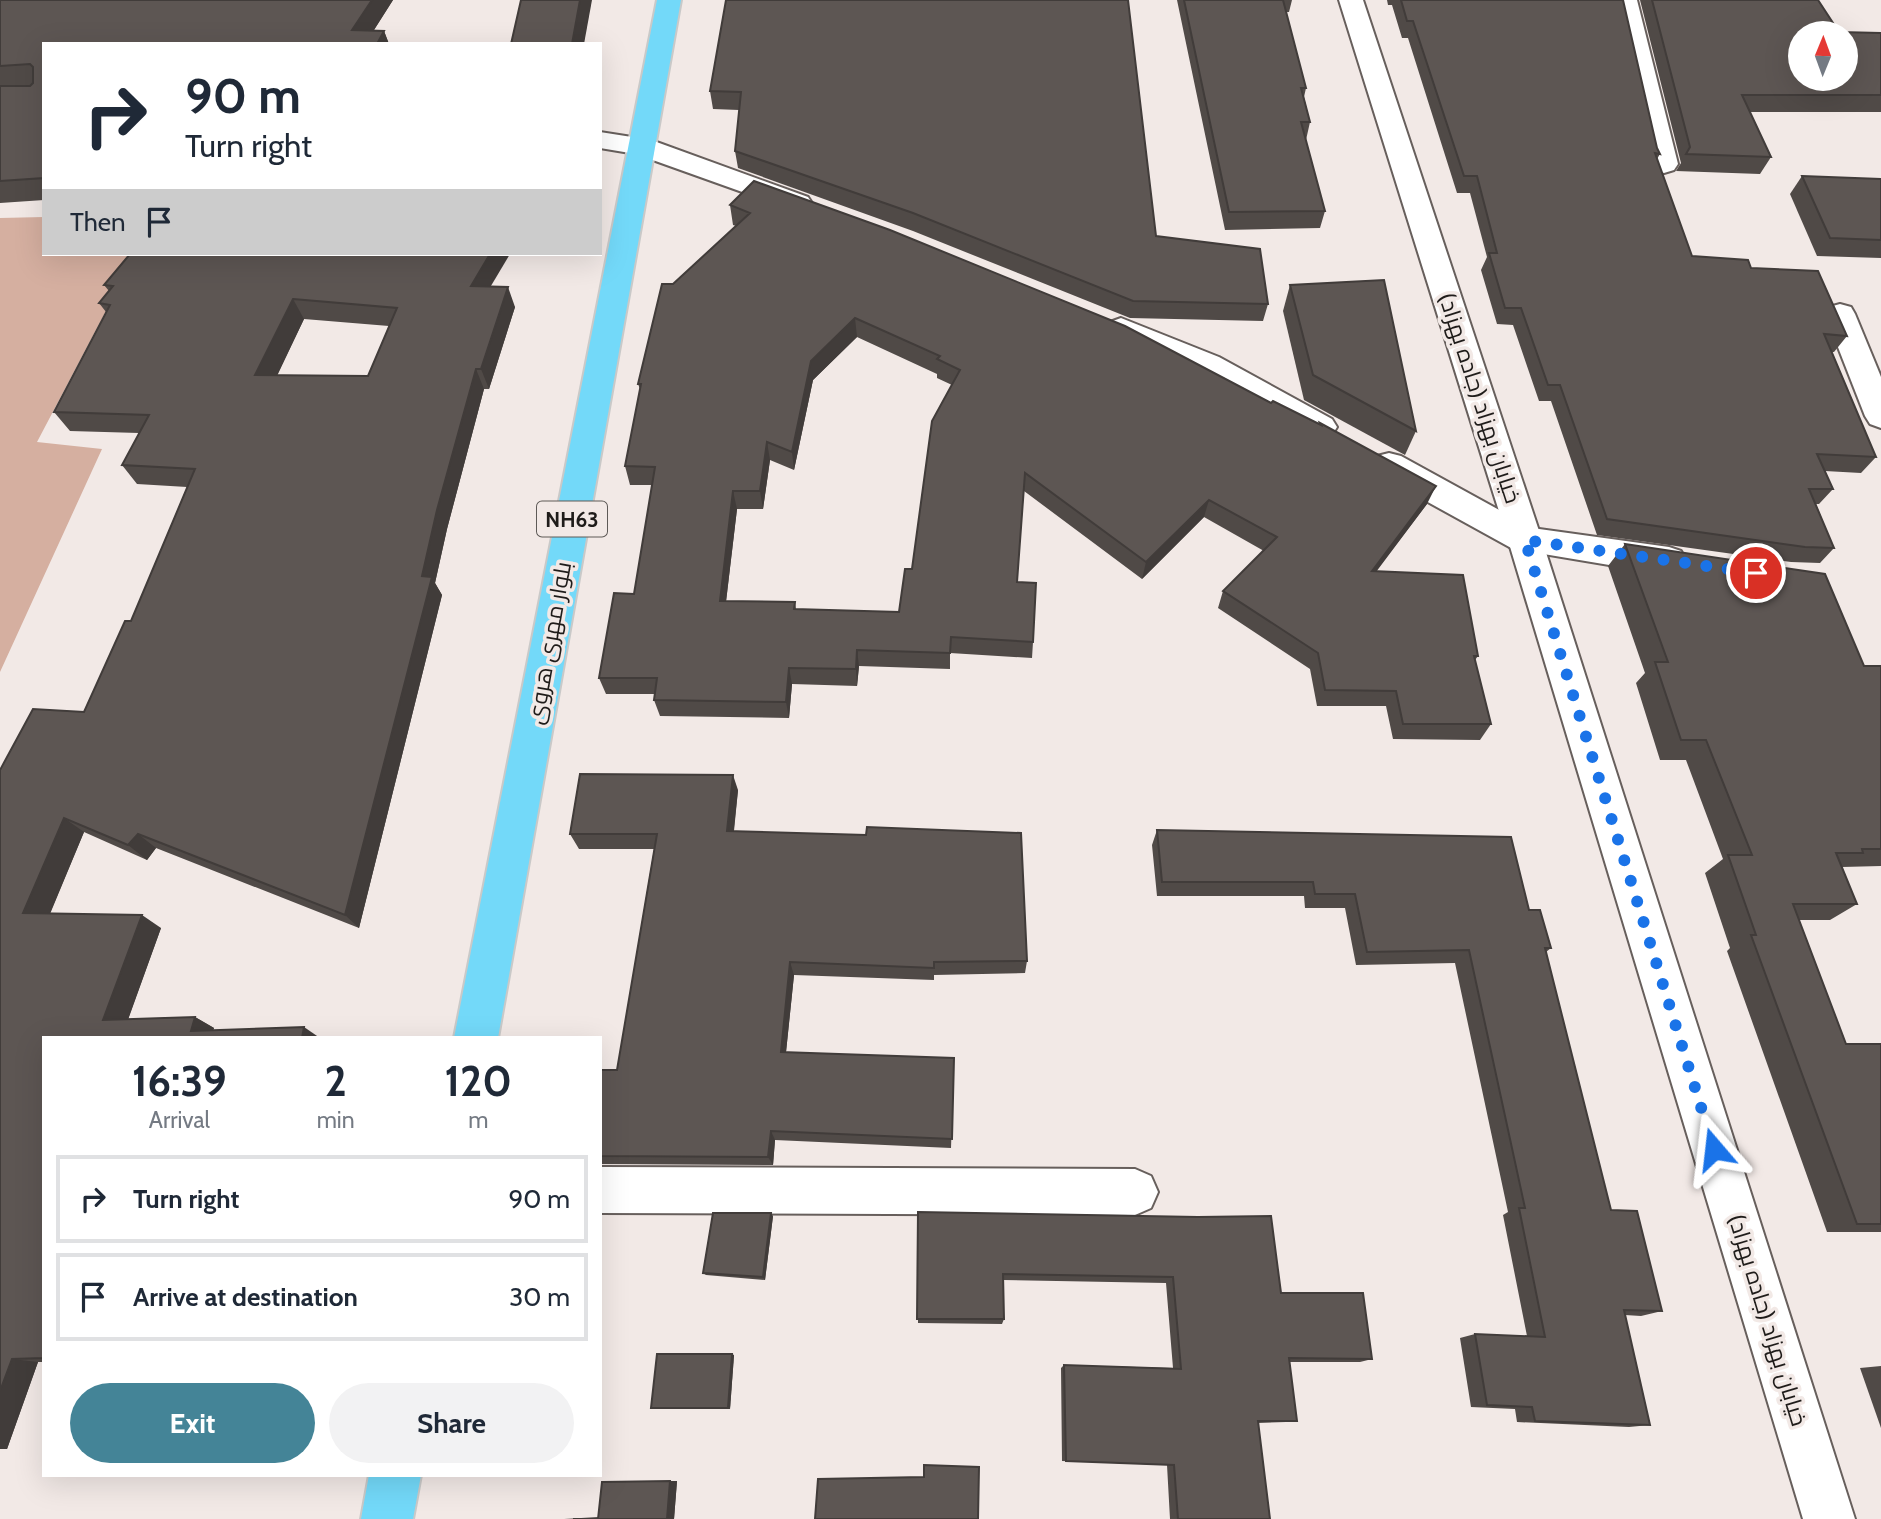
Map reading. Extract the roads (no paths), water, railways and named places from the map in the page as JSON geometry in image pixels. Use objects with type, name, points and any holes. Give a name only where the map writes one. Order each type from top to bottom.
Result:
[{"type":"highway","name":"بلوار مهری هروی","points":[[476,1036],[669,0]]},
{"type":"highway","points":[[387,1519],[396,1477]]},
{"type":"street","name":"خیابان بهزاد (جاده بهزاد)","points":[[1352,0],[1525,540],[1829,1519]]},
{"type":"street","points":[[1625,0],[1664,164]]},
{"type":"street","points":[[602,140],[641,146],[824,212]]},
{"type":"street","points":[[1840,314],[1881,416]]},
{"type":"street","points":[[1093,318],[1208,365],[1525,540],[1700,565]]},
{"type":"street","points":[[602,1190],[1135,1192]]}]
